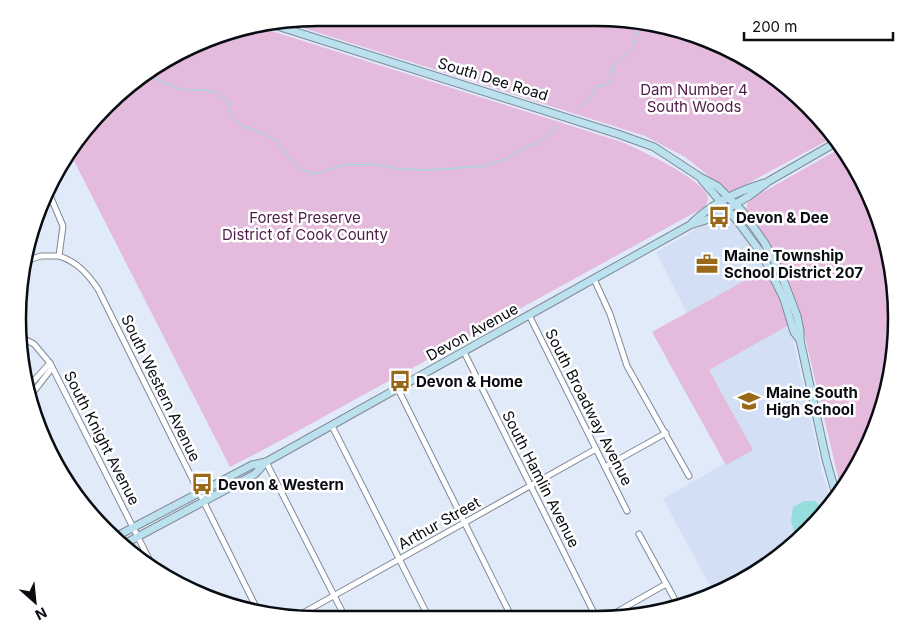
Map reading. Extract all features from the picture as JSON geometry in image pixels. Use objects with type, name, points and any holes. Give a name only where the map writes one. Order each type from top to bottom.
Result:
[{"type":"main road","name":"South Dee Road","points":[[285,28],[567,117],[654,147],[717,186],[735,204],[764,242],[780,271],[797,316],[800,340],[834,487]]},
{"type":"main road","name":"Devon Avenue","points":[[121,534],[198,492],[252,465],[266,462],[332,426],[690,225],[709,219],[727,209],[750,196],[769,181],[830,146]]},
{"type":"main road","name":"South Dee Road","points":[[700,177],[751,238],[764,259],[784,299],[794,332],[800,340]]},
{"type":"main road","name":"Devon Avenue","points":[[690,225],[704,211],[745,188],[769,181]]},
{"type":"main road","name":"Devon Avenue","points":[[130,541],[255,474],[266,462]]},
{"type":"street","points":[[33,259],[41,256],[59,256],[63,226],[51,199]]},
{"type":"street","name":"South Western Avenue","points":[[59,256],[81,267],[98,289],[254,603]]},
{"type":"street","points":[[594,279],[610,314],[628,366],[690,476]]},
{"type":"street","name":"South Broadway Avenue","points":[[529,316],[627,511]]},
{"type":"street","name":"South Knight Avenue","points":[[27,341],[34,344],[51,365],[147,554]]},
{"type":"street","name":"South Hamlin Avenue","points":[[464,352],[593,611]]},
{"type":"street","points":[[33,381],[51,365]]},
{"type":"street","points":[[35,390],[51,365]]},
{"type":"street","points":[[398,389],[509,611]]},
{"type":"street","points":[[332,426],[426,611]]},
{"type":"street","points":[[604,467],[666,433]]},
{"type":"street","name":"Arthur Street","points":[[308,610],[596,449]]},
{"type":"street","points":[[266,462],[342,611]]},
{"type":"street","points":[[639,534],[674,598]]},
{"type":"street","points":[[622,609],[666,584]]},
{"type":"shaded area","name":"Maine South High School","points":[[723,214],[734,221],[766,269],[790,327],[823,475],[829,493],[802,525],[773,550],[742,572],[711,587],[663,499],[725,463],[652,332],[687,313],[656,252]]},
{"type":"shaded area","points":[[804,501],[815,501],[819,505],[794,532],[791,521],[793,507]]},
{"type":"green space","name":"Dam Number 4 South Woods","points":[[596,26],[653,32],[707,48],[742,65],[788,99],[827,141],[734,191],[728,191],[685,157],[645,136],[300,27]]},
{"type":"green space","name":"Forest Preserve District of Cook County","points":[[270,31],[619,141],[669,165],[696,182],[704,191],[708,198],[703,208],[230,467],[73,160],[112,112],[141,87],[172,65],[207,48],[243,36]]},
{"type":"green space","points":[[835,151],[858,189],[878,243],[885,280],[888,318],[882,376],[866,430],[849,465],[839,480],[792,290],[774,251],[746,211],[747,204],[751,199]]},
{"type":"green space","points":[[766,269],[777,290],[789,325],[709,370],[753,450],[726,465],[652,332]]},
{"type":"waterway","points":[[579,108],[590,99],[596,87],[607,85],[611,82],[613,66],[633,48],[637,30]]},
{"type":"waterway","points":[[153,78],[182,90],[217,92],[228,101],[233,118],[243,126],[275,140],[291,160],[303,170],[313,174],[344,165],[373,164],[399,169],[430,170],[485,166],[506,159],[526,147],[536,144],[557,127]]},
{"type":"place","name":"Devon & Dee","points":[[719,217]]},
{"type":"place","name":"Maine Township School District 207","points":[[707,264]]},
{"type":"place","name":"Devon & Home","points":[[400,381]]},
{"type":"place","name":"Maine South High School","points":[[749,401]]},
{"type":"place","name":"Devon & Western","points":[[202,484]]}]
